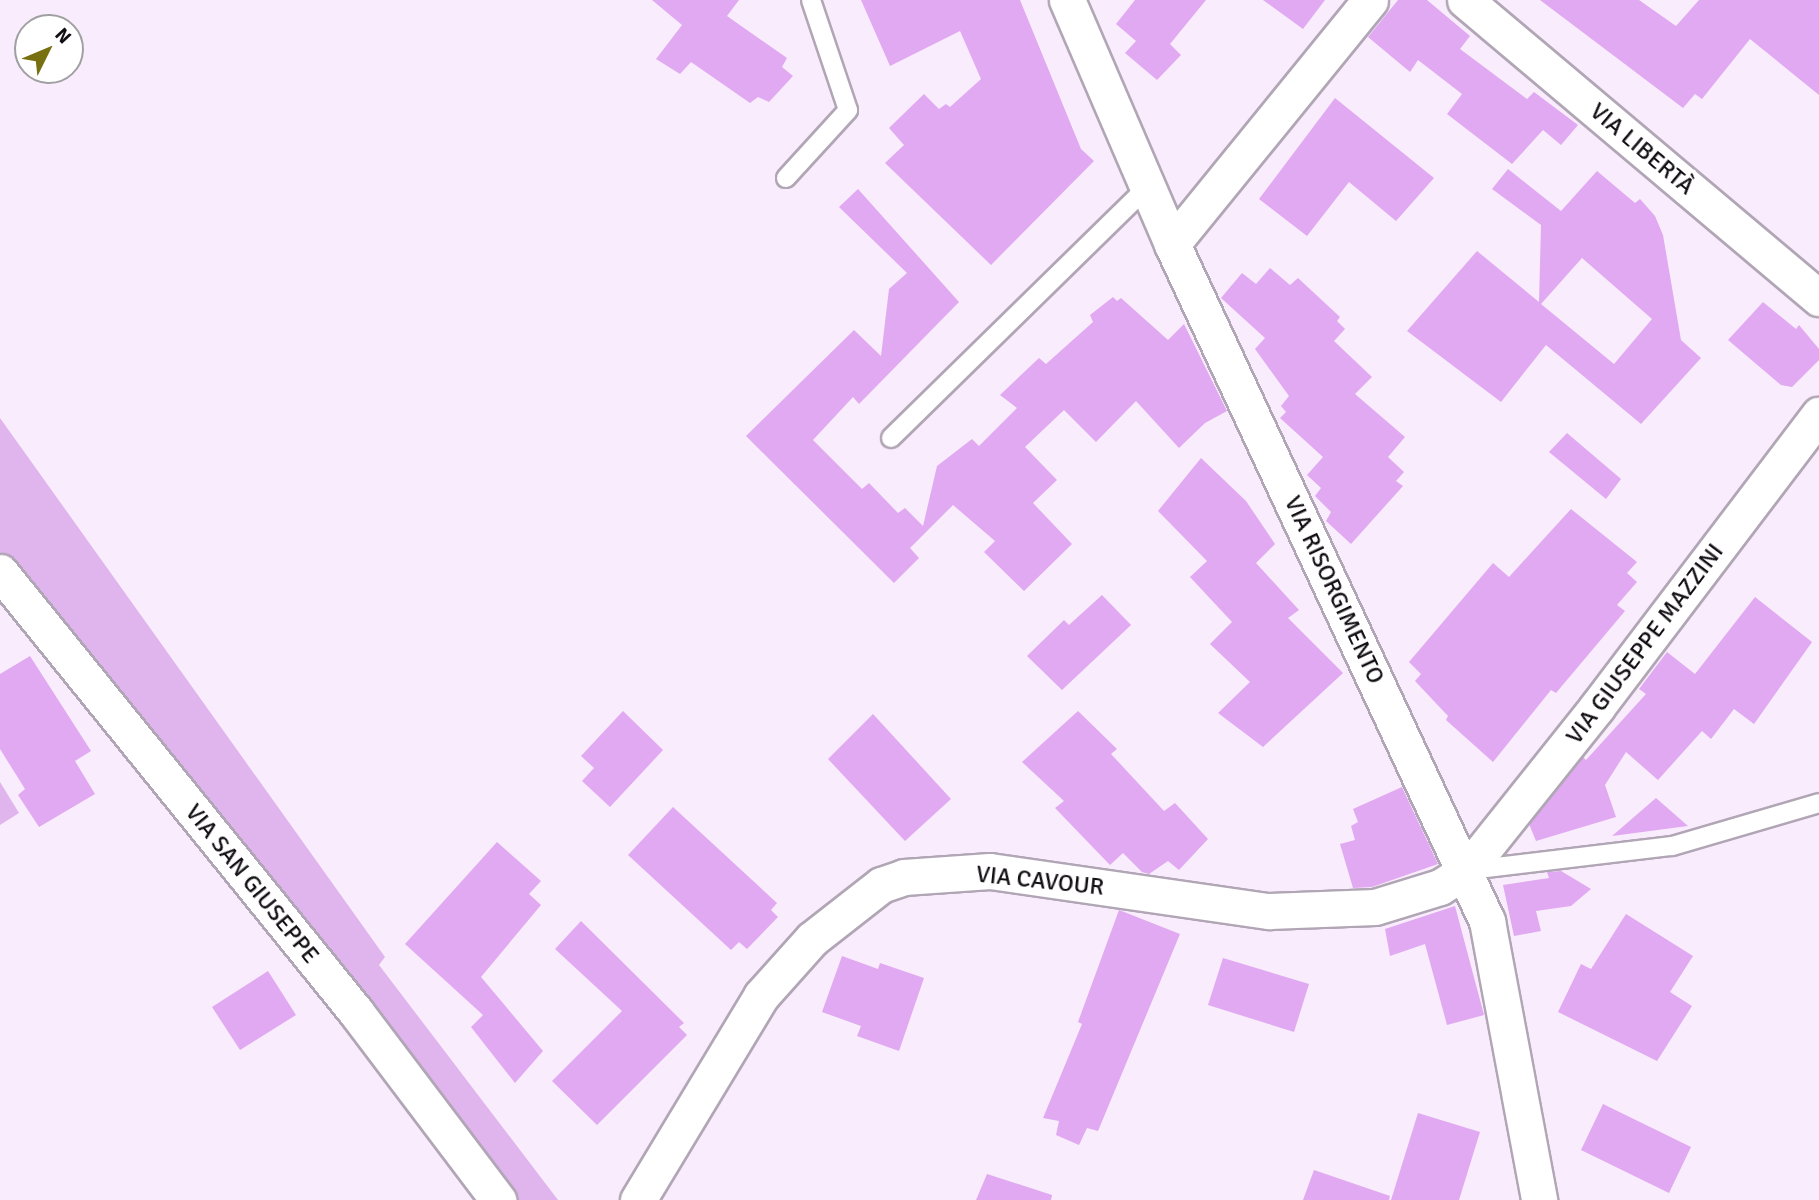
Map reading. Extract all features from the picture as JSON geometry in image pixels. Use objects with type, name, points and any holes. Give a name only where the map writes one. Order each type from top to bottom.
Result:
[{"type":"street","name":"VIA RISORGIMENTO","points":[[1068,0],[1172,244],[1467,870],[1487,921],[1539,1200]]},
{"type":"street","points":[[1172,244],[1370,0]]},
{"type":"street","name":"VIA LIBERTÀ","points":[[1465,0],[1819,298]]},
{"type":"street","name":"VIA GIUSEPPE MAZZINI","points":[[1467,870],[1597,708],[1819,415]]},
{"type":"street","name":"VIA SAN GIUSEPPE","points":[[0,572],[356,1012],[498,1200]]},
{"type":"street","name":"VIA CAVOUR","points":[[638,1200],[761,996],[812,939],[881,886],[904,877],[990,870],[1269,911],[1375,906],[1440,887],[1467,870]]},
{"type":"lane","points":[[786,177],[848,110],[811,0]]},
{"type":"lane","points":[[891,439],[1147,187]]},
{"type":"lane","points":[[1467,870],[1672,846],[1819,803]]},
{"type":"shaded area","points":[[0,418],[385,957],[379,965],[558,1200],[514,1200],[358,996],[0,553]]},
{"type":"shaded area","points":[[0,782],[19,813],[0,825]]},
{"type":"building","points":[[652,0],[739,0],[727,16],[787,58],[782,67],[793,76],[769,102],[758,97],[750,103],[691,62],[680,74],[656,59],[682,25]]},
{"type":"building","points":[[861,0],[1020,0],[1081,149],[1094,161],[991,265],[885,163],[904,145],[889,128],[924,94],[939,109],[946,104],[950,107],[981,79],[960,31],[890,66]]},
{"type":"building","points":[[1135,0],[1206,0],[1170,44],[1181,55],[1157,80],[1125,53],[1136,41],[1116,24]]},
{"type":"building","points":[[1263,0],[1325,0],[1303,29]]},
{"type":"building","points":[[1398,0],[1427,0],[1470,36],[1460,49],[1527,99],[1534,92],[1578,125],[1561,145],[1543,130],[1512,164],[1447,114],[1462,94],[1418,60],[1410,72],[1368,37]]},
{"type":"building","points":[[1540,0],[1639,0],[1676,26],[1699,0],[1819,0],[1819,95],[1750,39],[1702,99],[1695,94],[1683,108]]},
{"type":"building","points":[[1335,98],[1434,178],[1396,221],[1349,182],[1307,236],[1259,199]]},
{"type":"building","points":[[1508,169],[1561,211],[1597,171],[1635,203],[1640,199],[1655,216],[1663,235],[1681,340],[1701,358],[1641,424],[1546,345],[1501,402],[1407,331],[1477,251],[1539,302],[1541,225],[1492,189]],"holes":[[[1582,258],[1652,319],[1614,364],[1541,304]]]},
{"type":"building","points":[[858,189],[959,302],[859,404],[853,397],[813,440],[862,489],[869,483],[898,513],[905,508],[923,526],[937,466],[972,439],[979,446],[1017,408],[1000,395],[1039,358],[1046,364],[1093,322],[1090,315],[1113,297],[1117,301],[1121,298],[1168,340],[1184,324],[1227,411],[1205,423],[1179,448],[1136,401],[1096,442],[1064,410],[1025,447],[1057,480],[1033,503],[1072,544],[1024,591],[984,552],[995,541],[953,505],[910,548],[919,558],[894,583],[746,436],[854,330],[881,356],[889,289],[907,273],[839,207]]},
{"type":"building","points":[[1270,268],[1290,285],[1298,278],[1340,317],[1337,321],[1345,329],[1334,341],[1372,377],[1355,394],[1405,437],[1388,457],[1404,472],[1396,481],[1403,486],[1351,544],[1326,521],[1331,512],[1315,496],[1321,488],[1307,475],[1323,457],[1280,418],[1286,412],[1281,406],[1289,396],[1255,349],[1265,338],[1221,298],[1242,273],[1256,284]]},
{"type":"building","points":[[1763,302],[1796,329],[1799,325],[1819,349],[1819,360],[1792,387],[1781,385],[1728,340]]},
{"type":"building","points":[[1567,433],[1621,479],[1606,499],[1549,452]]},
{"type":"building","points":[[1201,458],[1246,501],[1275,544],[1256,563],[1299,610],[1288,618],[1343,673],[1263,747],[1218,713],[1250,682],[1210,644],[1232,622],[1190,577],[1207,561],[1158,511]]},
{"type":"building","points":[[1571,509],[1637,562],[1627,573],[1637,582],[1617,605],[1625,611],[1556,693],[1551,690],[1493,762],[1446,720],[1448,716],[1415,681],[1421,674],[1409,662],[1493,563],[1509,577]]},
{"type":"building","points":[[1102,595],[1131,625],[1062,690],[1027,656],[1064,620],[1069,625]]},
{"type":"building","points":[[1755,597],[1812,642],[1754,724],[1734,709],[1711,739],[1702,731],[1658,780],[1626,752],[1605,785],[1616,817],[1536,841],[1529,824],[1583,757],[1586,760],[1646,694],[1639,689],[1667,652],[1695,674]]},
{"type":"building","points":[[30,656],[91,751],[75,761],[95,794],[39,827],[18,795],[25,789],[0,749],[0,674]]},
{"type":"building","points":[[623,711],[663,750],[610,807],[582,781],[594,768],[581,756]]},
{"type":"building","points":[[1078,711],[1117,749],[1111,754],[1164,811],[1175,803],[1208,839],[1179,870],[1168,861],[1149,874],[1142,872],[1123,853],[1110,865],[1055,808],[1064,801],[1022,762]]},
{"type":"building","points":[[873,714],[951,799],[905,841],[828,759]]},
{"type":"building","points":[[1402,787],[1438,864],[1372,887],[1353,888],[1340,844],[1355,840],[1351,826],[1358,822],[1353,809]]},
{"type":"building","points":[[1656,798],[1688,826],[1612,836]]},
{"type":"building","points":[[673,807],[777,903],[771,910],[778,917],[747,949],[739,942],[731,950],[628,855]]},
{"type":"building","points":[[497,842],[541,881],[529,894],[541,905],[481,977],[543,1051],[515,1083],[471,1027],[483,1015],[405,944]]},
{"type":"building","points":[[1561,871],[1591,889],[1571,906],[1536,911],[1541,931],[1514,936],[1503,885],[1549,878],[1547,872]]},
{"type":"building","points":[[1455,906],[1484,1015],[1447,1025],[1425,944],[1390,956],[1385,929]]},
{"type":"building","points":[[1119,910],[1180,934],[1098,1131],[1087,1128],[1079,1145],[1056,1135],[1059,1121],[1043,1118],[1082,1024],[1078,1022]]},
{"type":"building","points":[[1626,914],[1693,956],[1670,992],[1692,1006],[1657,1061],[1558,1012],[1581,964],[1591,969]]},
{"type":"building","points":[[581,921],[684,1023],[679,1027],[687,1035],[597,1125],[552,1081],[622,1011],[555,949]]},
{"type":"building","points":[[842,956],[878,969],[880,963],[924,978],[899,1051],[857,1036],[861,1026],[822,1012]]},
{"type":"building","points":[[1223,958],[1309,984],[1294,1032],[1208,1005]]},
{"type":"building","points":[[268,971],[296,1015],[240,1050],[212,1007]]},
{"type":"building","points":[[1603,1104],[1691,1147],[1669,1193],[1581,1150]]},
{"type":"building","points":[[1418,1113],[1480,1132],[1459,1200],[1391,1200]]},
{"type":"building","points":[[1314,1170],[1390,1196],[1389,1200],[1303,1200]]},
{"type":"building","points":[[987,1174],[1052,1195],[1051,1200],[976,1200]]}]
